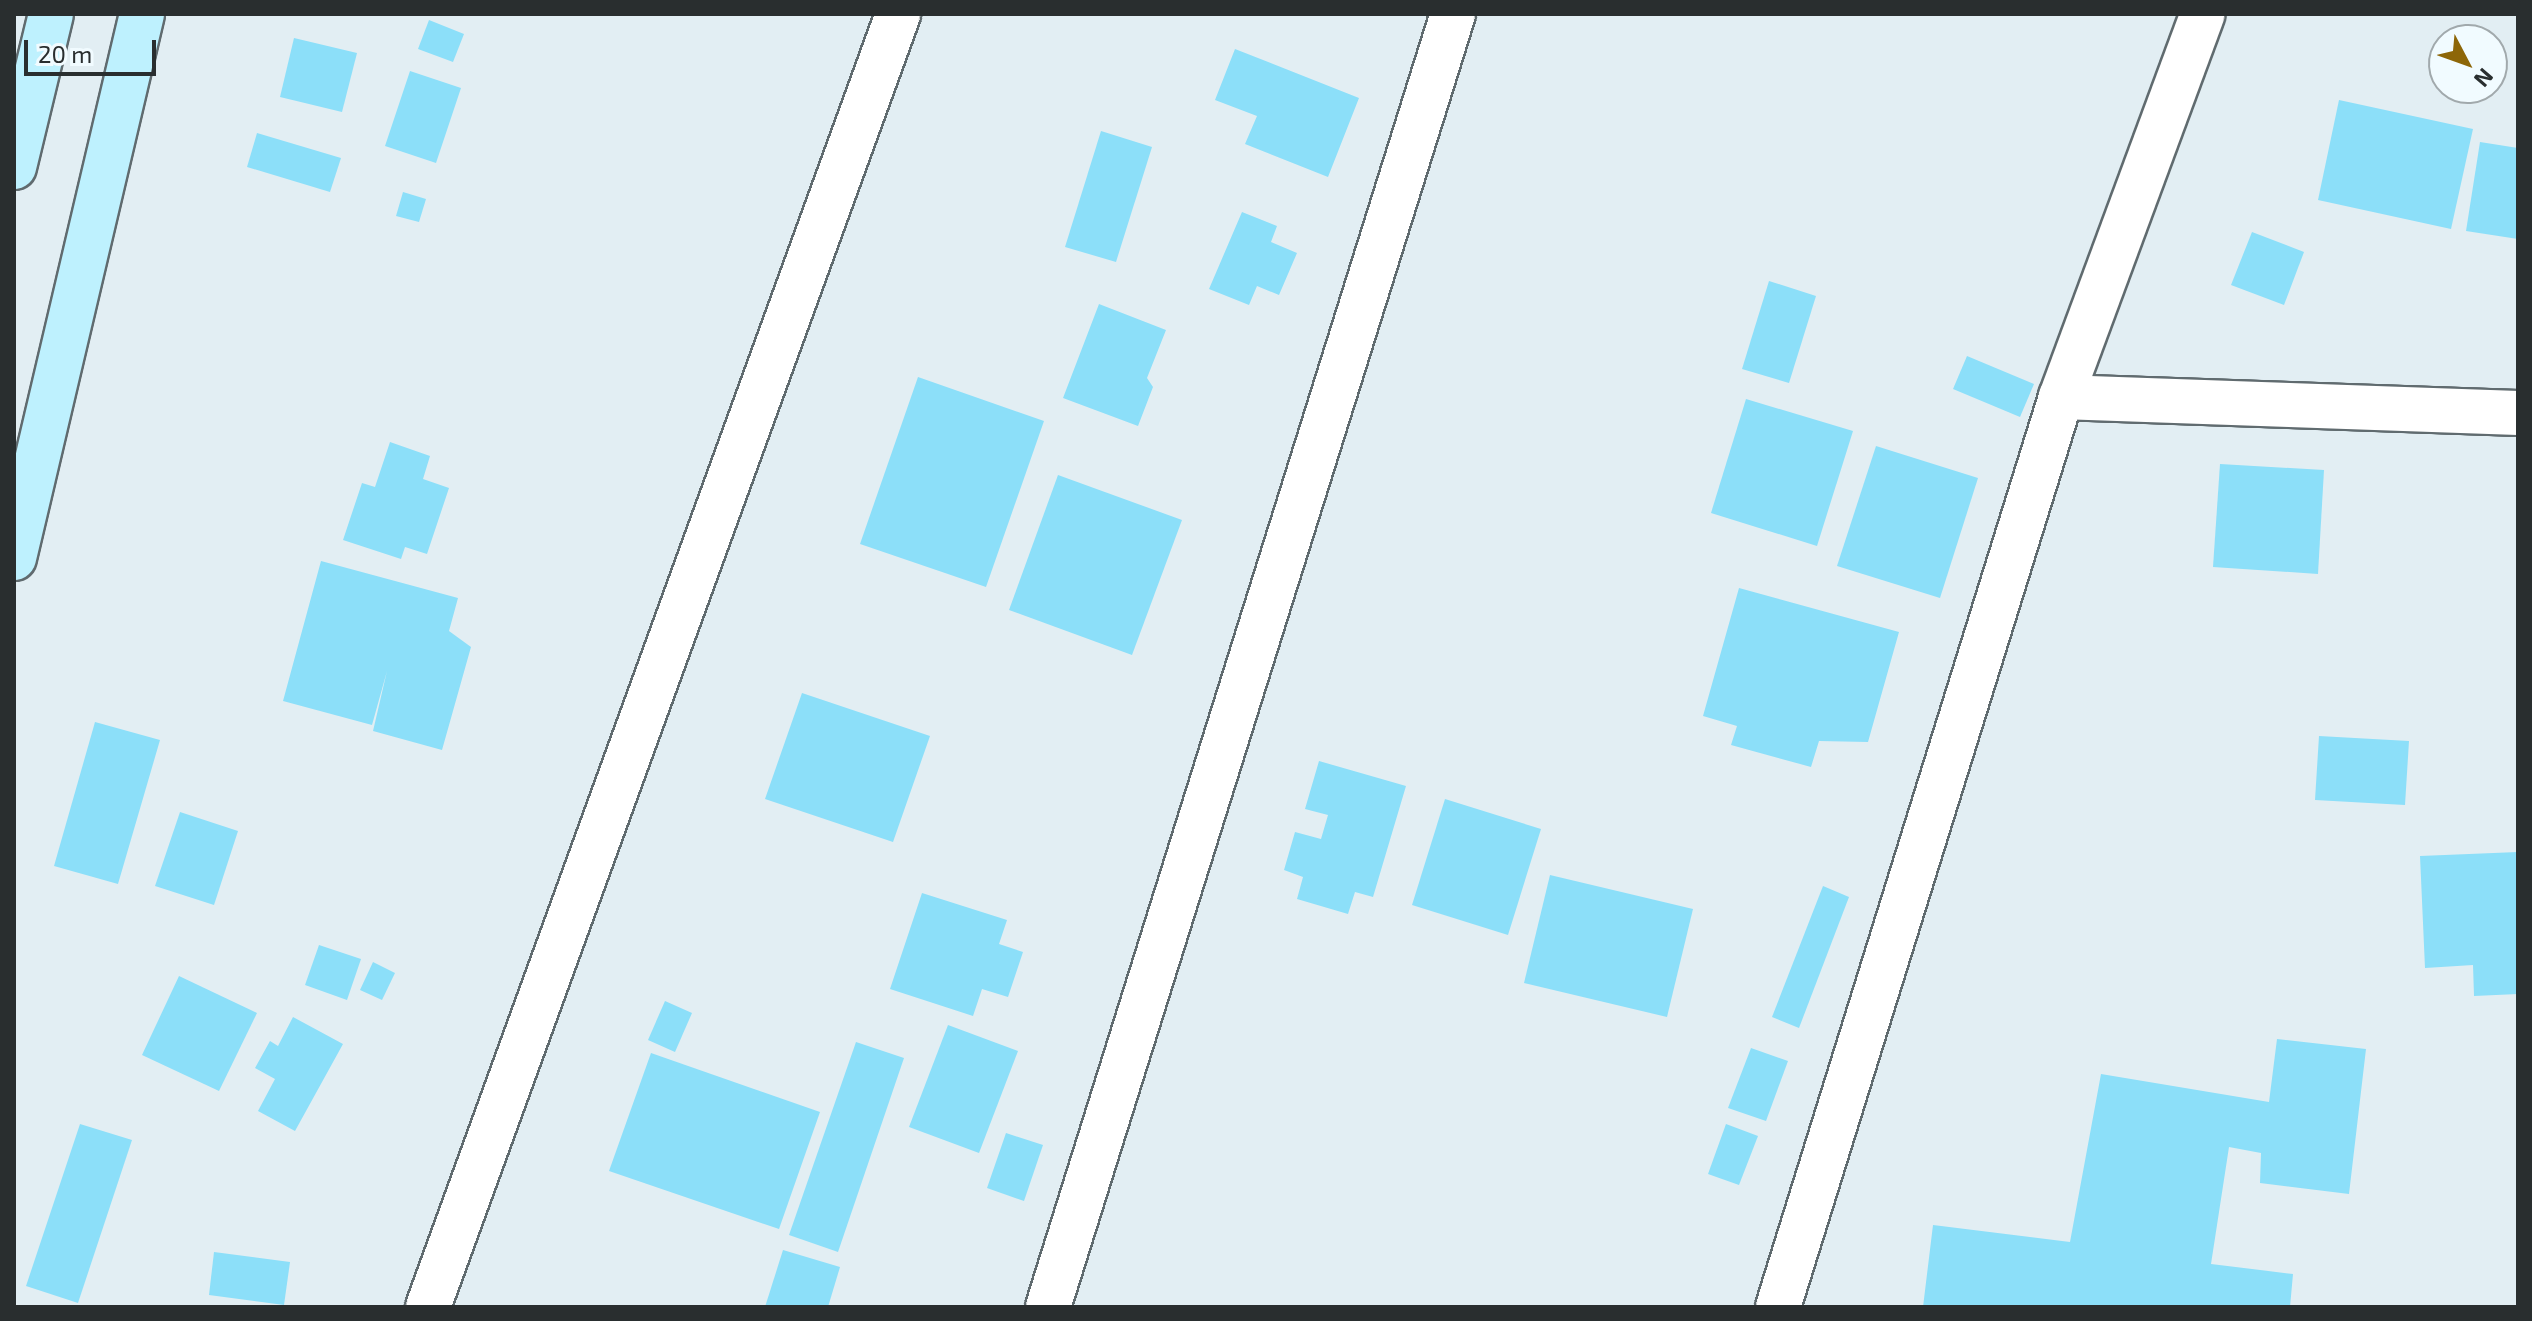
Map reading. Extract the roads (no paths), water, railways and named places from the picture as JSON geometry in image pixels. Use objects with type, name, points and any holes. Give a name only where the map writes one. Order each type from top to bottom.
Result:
[{"type":"main road","points":[[14,167],[51,14]]},
{"type":"main road","points":[[14,558],[142,14]]},
{"type":"street","points":[[428,1307],[898,14]]},
{"type":"street","points":[[1048,1307],[1453,14]]},
{"type":"street","points":[[1778,1307],[2061,397],[2203,14]]},
{"type":"street","points":[[2061,397],[2518,413]]}]
